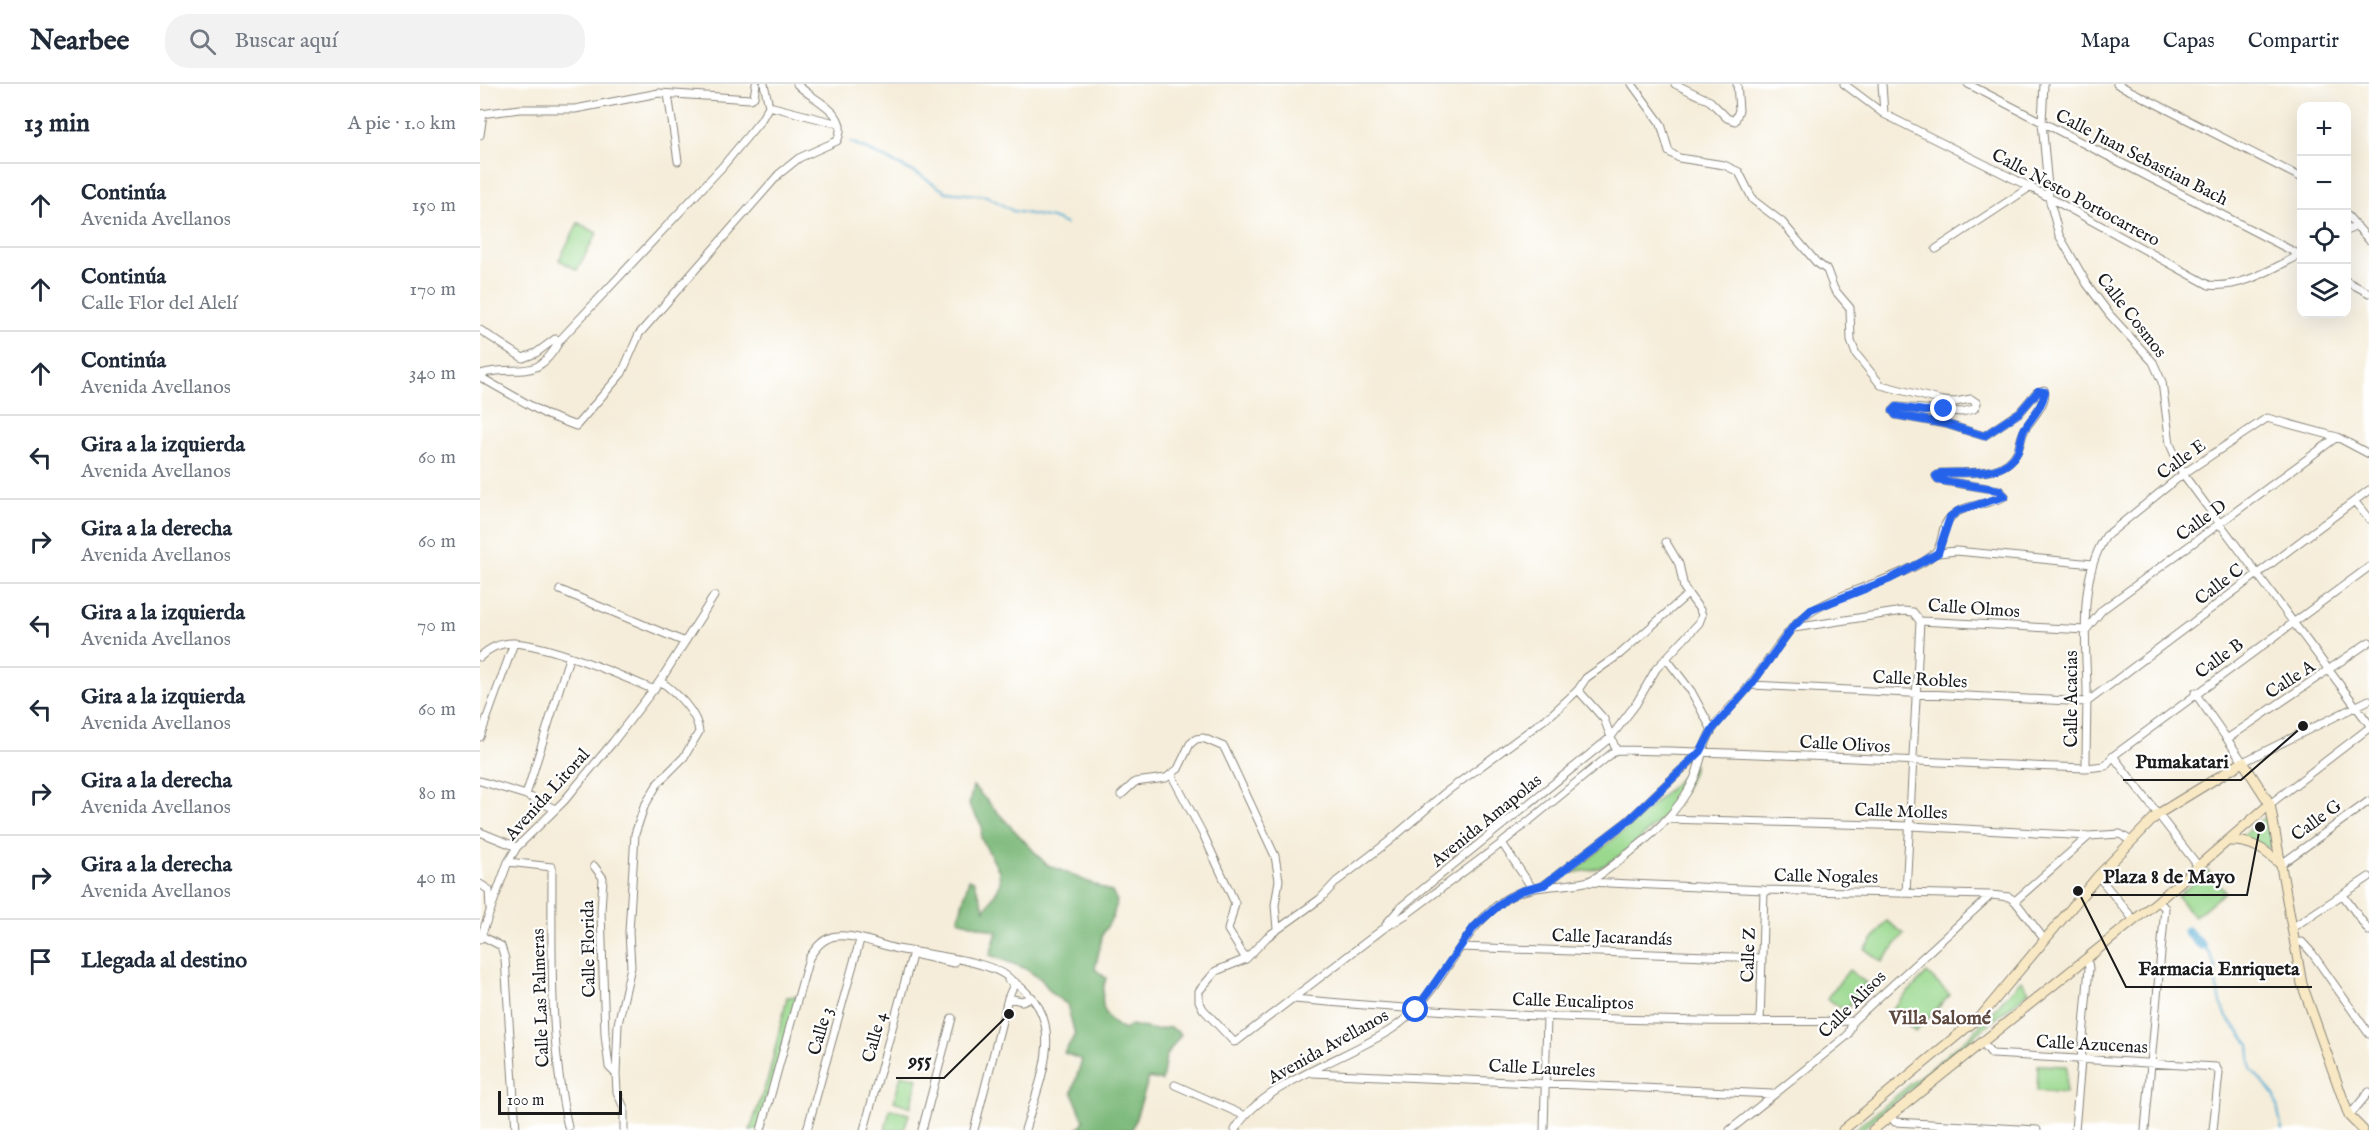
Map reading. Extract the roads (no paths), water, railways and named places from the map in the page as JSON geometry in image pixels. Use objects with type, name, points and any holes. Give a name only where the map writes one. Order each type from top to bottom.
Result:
[{"type":"main road","points":[[1843,1130],[1983,1014],[2098,876],[2158,814],[2243,762],[2270,804],[2302,984],[2349,1116],[2363,1130]]},
{"type":"main road","points":[[1873,1130],[2158,901],[2270,804]]},
{"type":"main road","points":[[2230,841],[2246,842],[2262,848],[2280,865]]},
{"type":"street","points":[[480,135],[482,114],[520,109],[575,109],[647,94],[750,99],[754,97],[756,84]]},
{"type":"street","points":[[764,84],[769,106]]},
{"type":"street","points":[[480,375],[547,415],[576,426],[622,373],[639,334],[663,304],[779,174],[799,159],[837,141],[840,135],[839,124],[832,110],[804,92],[797,84]]},
{"type":"street","points":[[1632,84],[1661,124],[1669,152],[1679,158],[1724,165],[1740,172],[1753,200],[1782,222],[1816,262],[1827,270],[1829,280],[1850,308],[1851,341],[1856,354],[1881,385],[1930,399],[1955,402],[1973,399],[1977,403],[1974,409],[1962,412],[1897,407],[1893,411],[1896,415],[1946,424],[1984,436],[2020,412],[2038,391],[2045,392],[2037,412],[2022,435],[2018,450],[2004,466],[1989,471],[1938,474],[1938,480],[1978,485],[2006,493],[2000,499],[1958,511],[1950,517],[1938,553]]},
{"type":"street","points":[[1675,84],[1710,101],[1727,118],[1735,121],[1739,110],[1737,84]]},
{"type":"street","name":"Calle Nesto Portocarrero","points":[[1844,84],[1884,114],[2030,187],[2209,285],[2224,287],[2243,282],[2297,257]]},
{"type":"street","points":[[1882,84],[1884,114]]},
{"type":"street","name":"Calle Juan Sebastian Bach","points":[[1968,84],[2297,253]]},
{"type":"street","name":"Calle Cosmos","points":[[2043,84],[2042,122],[2049,198],[2059,235],[2087,284],[2110,315],[2153,362],[2162,382],[2170,444],[2183,474],[2357,706],[2369,726]]},
{"type":"street","points":[[2117,84],[2297,176]]},
{"type":"street","points":[[668,94],[678,161]]},
{"type":"street","points":[[769,106],[839,124]]},
{"type":"street","points":[[480,375],[537,367],[547,361],[560,340],[722,167],[769,106]]},
{"type":"street","points":[[1936,249],[2030,187]]},
{"type":"street","points":[[2351,219],[2369,240]]},
{"type":"street","points":[[2351,229],[2357,226]]},
{"type":"street","points":[[2351,284],[2369,293]]},
{"type":"street","points":[[480,330],[523,358],[536,353],[555,339],[560,340]]},
{"type":"street","name":"Calle E","points":[[2086,630],[2093,564],[2098,548],[2106,536],[2183,474],[2267,418],[2337,437],[2369,454]]},
{"type":"street","name":"Calle D","points":[[2086,630],[2102,610],[2337,437]]},
{"type":"street","name":"Calle C","points":[[2087,702],[2369,490]]},
{"type":"street","points":[[2355,502],[2369,519]]},
{"type":"street","points":[[1171,774],[1204,836],[1235,903],[1228,930],[1246,959],[1277,929],[1320,899],[1337,881],[1388,842],[1446,792],[1552,714],[1578,690],[1586,678],[1620,654],[1688,594],[1677,558],[1666,542]]},
{"type":"street","points":[[1587,882],[1628,854],[1667,819],[1691,787],[1701,751],[1712,730],[1751,685],[1792,628],[1811,610],[1890,579],[1938,553],[1956,551],[2093,564]]},
{"type":"street","name":"Calle B","points":[[2086,768],[2105,766],[2113,756],[2195,693],[2369,567]]},
{"type":"street","points":[[560,590],[685,642]]},
{"type":"street","name":"Avenida Amapolas","points":[[1383,929],[1402,906],[1610,738],[1666,658],[1701,620],[1700,610],[1688,594]]},
{"type":"street","name":"Avenida Litoral","points":[[481,938],[508,862],[517,848],[596,764],[654,690],[714,596]]},
{"type":"street","name":"Calle Olmos","points":[[1792,628],[1903,611],[1913,612],[1920,621],[2086,630]]},
{"type":"street","points":[[1906,893],[1915,763],[1920,621]]},
{"type":"street","name":"Calle Acacias","points":[[2086,630],[2086,768]]},
{"type":"street","name":"Calle A","points":[[2227,739],[2330,671],[2369,642]]},
{"type":"street","points":[[480,657],[491,648],[514,643],[569,657],[654,690]]},
{"type":"street","points":[[480,737],[514,643]]},
{"type":"street","points":[[526,795],[569,657]]},
{"type":"street","points":[[1666,658],[1690,691],[1712,730]]},
{"type":"street","points":[[624,1130],[624,1108],[617,1092],[616,1074],[618,1024],[631,967],[629,932],[635,834],[644,807],[658,783],[684,757],[699,732],[694,718],[674,690],[660,681]]},
{"type":"street","name":"Calle Robles","points":[[1751,685],[2087,702]]},
{"type":"street","points":[[1578,690],[1604,719],[1616,750]]},
{"type":"street","points":[[2195,693],[2243,762],[2369,700]]},
{"type":"street","points":[[2270,804],[2369,726]]},
{"type":"street","points":[[1120,795],[1135,782],[1160,781],[1178,769],[1190,744],[1196,739],[1203,738],[1217,742],[1227,752],[1275,856],[1279,880],[1275,905],[1277,929]]},
{"type":"street","name":"Avenida Amapolas","points":[[1246,959],[1216,971],[1199,991],[1198,1000],[1203,1009],[1234,1042],[1294,999],[1383,929],[1407,914],[1502,843],[1616,750]]},
{"type":"street","name":"Calle Olivos","points":[[1616,750],[1701,751],[1915,763],[2086,768]]},
{"type":"street","points":[[1544,885],[1629,820],[1701,751]]},
{"type":"street","points":[[2113,756],[2199,867]]},
{"type":"street","points":[[480,781],[526,795],[555,809]]},
{"type":"street","name":"Calle G","points":[[2280,865],[2369,801]]},
{"type":"street","name":"Calle Molles","points":[[1667,819],[1911,826],[2089,836],[2120,834],[2131,841]]},
{"type":"street","points":[[480,832],[517,848]]},
{"type":"street","points":[[2044,939],[2015,901],[2089,836]]},
{"type":"street","points":[[1502,843],[1532,888]]},
{"type":"street","name":"Calle Las Palmeras","points":[[508,862],[552,867],[556,1035],[560,1089],[568,1127]]},
{"type":"street","name":"Calle Florida","points":[[594,866],[603,878],[601,911],[605,1035],[609,1067],[616,1074]]},
{"type":"street","points":[[2098,876],[2134,920]]},
{"type":"street","points":[[2292,928],[2369,877]]},
{"type":"street","name":"Avenida Avellanos","points":[[1235,1130],[1243,1115],[1279,1089],[1370,1042],[1416,1010],[1485,915],[1506,899],[1544,885],[1587,882]]},
{"type":"street","name":"Calle Nogales","points":[[1587,882],[1764,890],[1991,894],[2009,897],[2015,901]]},
{"type":"street","points":[[480,884],[489,890],[492,910]]},
{"type":"street","name":"Calle Z","points":[[1760,1022],[1764,890]]},
{"type":"street","name":"Calle Alisos","points":[[1730,1130],[1848,1035],[1853,1021],[1991,894]]},
{"type":"street","points":[[2343,894],[2369,931]]},
{"type":"street","points":[[2145,1130],[2165,920],[2165,908],[2158,901]]},
{"type":"street","points":[[761,1130],[809,958],[821,942],[838,936],[913,952],[1013,982],[1032,997],[1040,1006],[1047,1033],[1043,1066],[1025,1130]]},
{"type":"street","points":[[481,938],[501,946],[505,959],[516,1130]]},
{"type":"street","name":"Calle 3","points":[[807,1130],[860,940]]},
{"type":"street","points":[[2294,943],[2302,942],[2312,952],[2369,1034]]},
{"type":"street","name":"Calle Jacarandás","points":[[1461,947],[1762,958]]},
{"type":"street","name":"Calle 4","points":[[864,1130],[913,952]]},
{"type":"street","points":[[2075,1130],[2090,968],[2087,958]]},
{"type":"street","points":[[974,1130],[1013,982]]},
{"type":"street","points":[[1008,998],[1022,1001],[1032,997]]},
{"type":"street","name":"Calle Eucaliptos","points":[[1294,999],[1416,1010],[1546,1016],[1760,1022],[1853,1021]]},
{"type":"street","points":[[1544,1130],[1546,1016]]},
{"type":"street","points":[[922,1130],[952,1018]]},
{"type":"street","name":"Calle Azucenas","points":[[1982,1042],[1992,1053],[2216,1067],[2219,1073],[2213,1130]]},
{"type":"street","name":"Calle Laureles","points":[[1311,1073],[1772,1094]]},
{"type":"street","points":[[1175,1085],[1243,1115]]},
{"type":"street","points":[[2349,1116],[2369,1092]]},
{"type":"street","points":[[1890,1116],[1895,1122],[2037,1130]]},
{"type":"waterway","points":[[851,142],[920,175],[946,192],[987,196],[1013,211],[1052,218],[1066,224]]},
{"type":"waterway","points":[[2187,931],[2202,946]]},
{"type":"waterway","points":[[2202,946],[2210,953],[2216,969],[2215,980],[2224,1013],[2249,1044],[2251,1069],[2275,1096],[2282,1130]]},
{"type":"place","name":"Pumakatari","points":[[2303,726]]},
{"type":"place","name":"Plaza 8 de Mayo","points":[[2260,827]]},
{"type":"place","name":"Farmacia Enriqueta","points":[[2078,891]]},
{"type":"place","name":"955","points":[[1009,1014]]},
{"type":"district","name":"Villa Salomé","points":[[1940,1017]]}]
